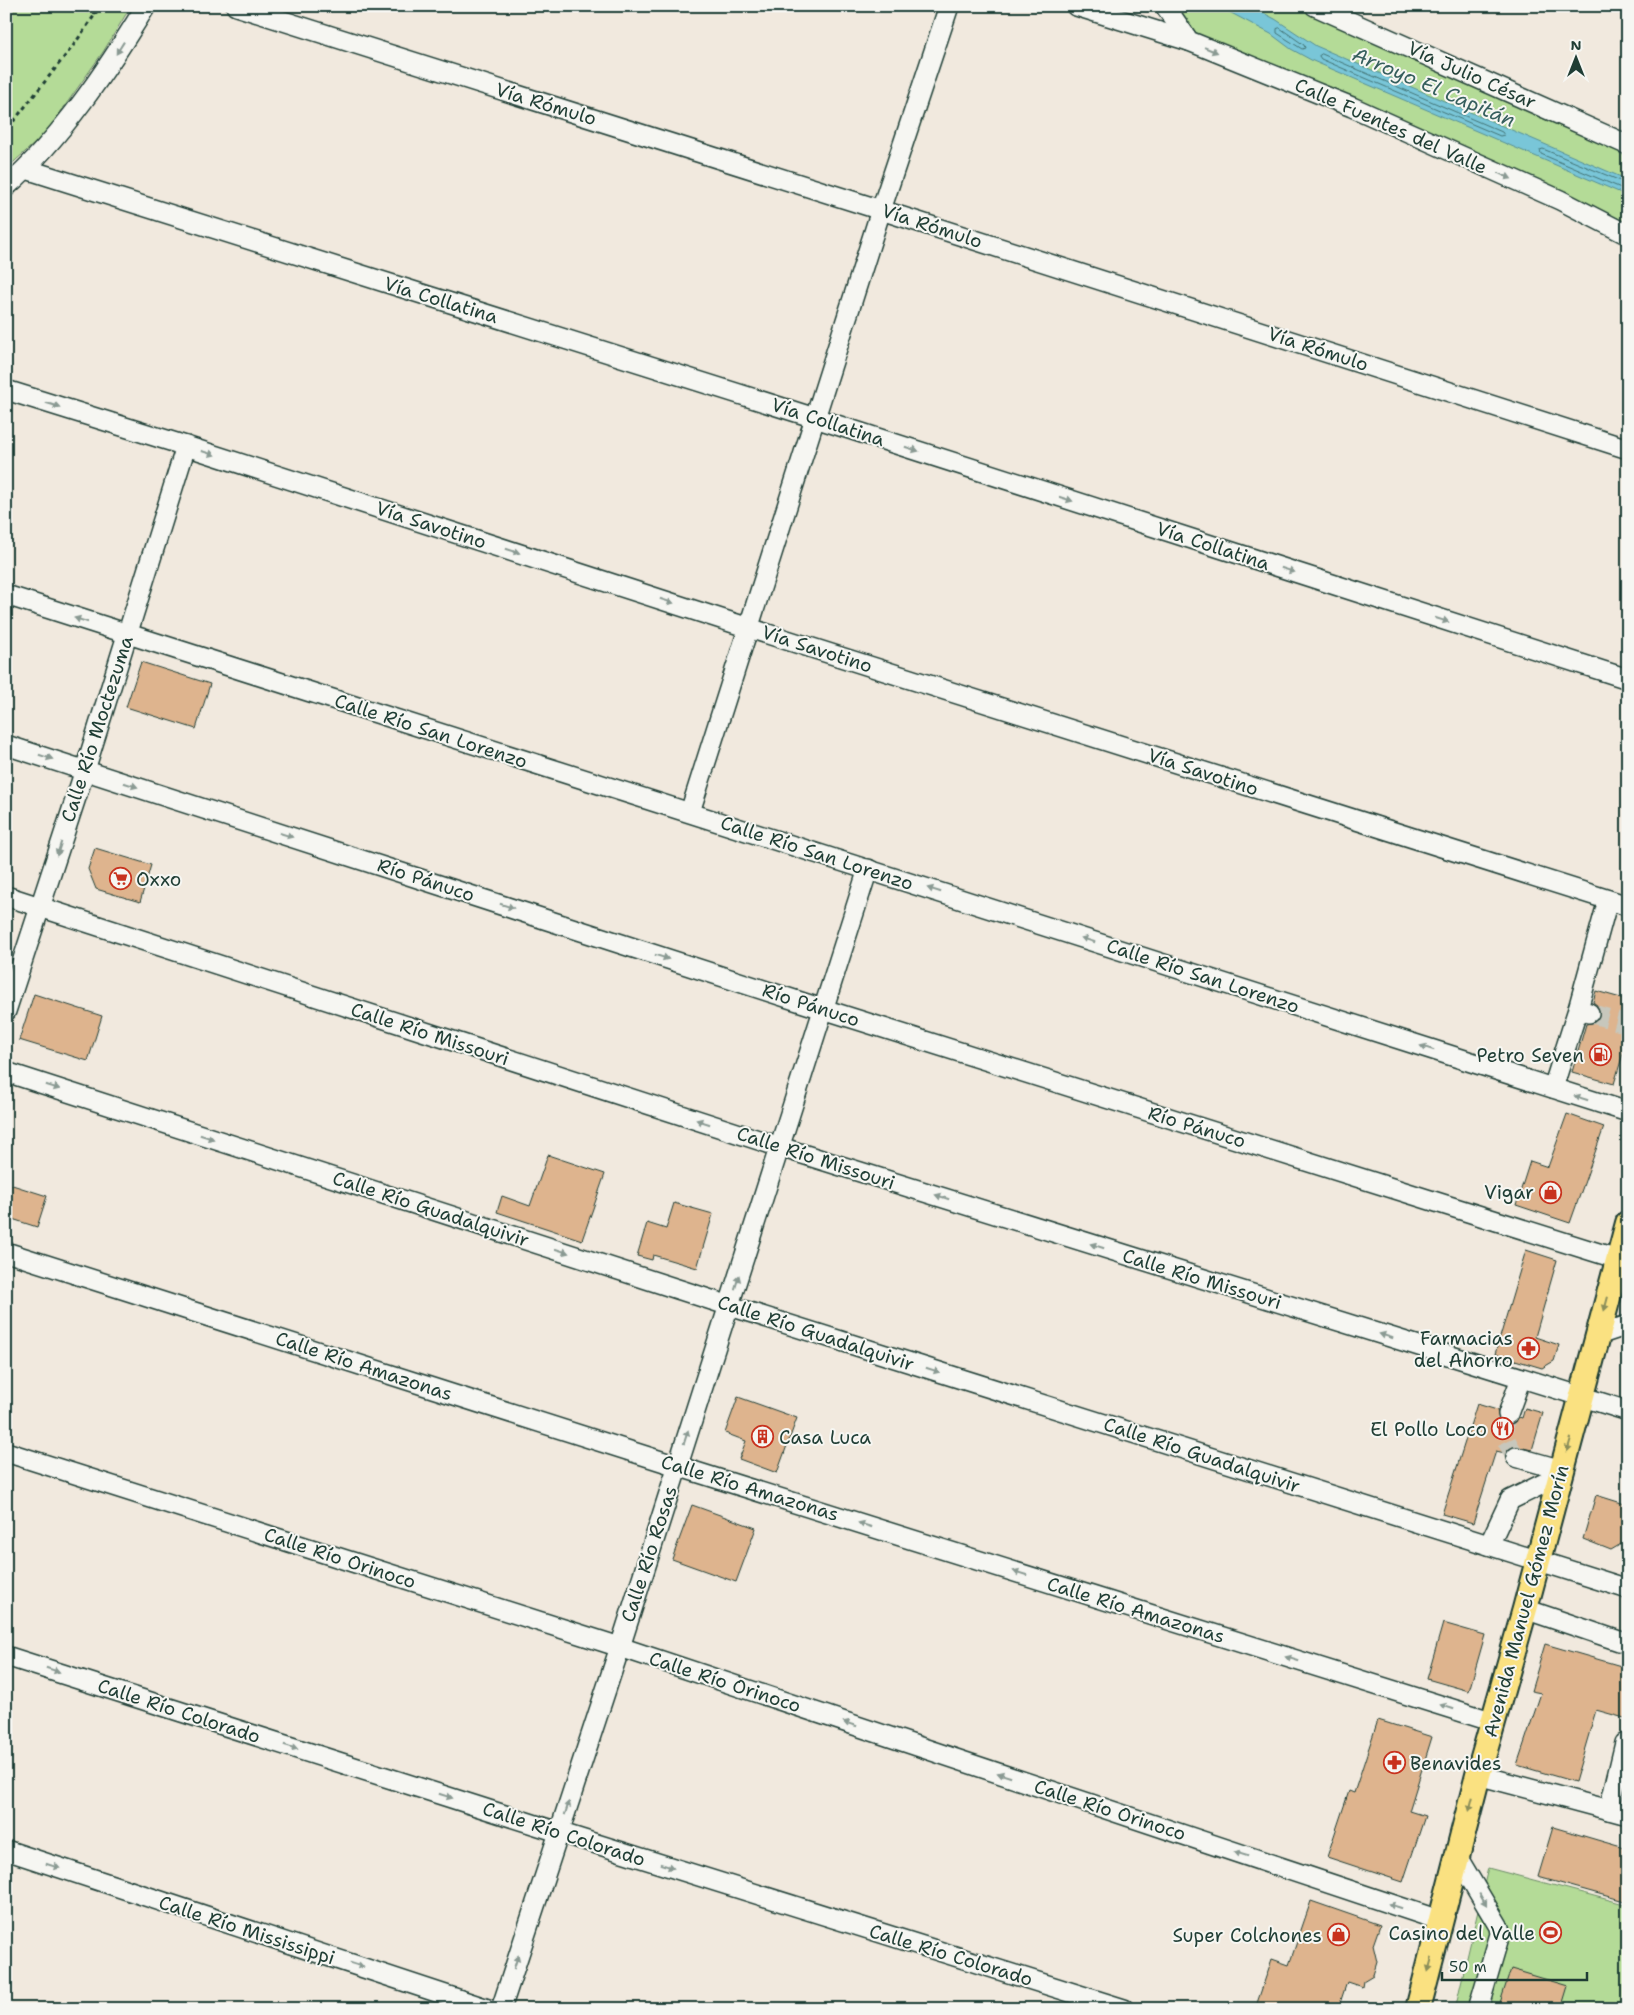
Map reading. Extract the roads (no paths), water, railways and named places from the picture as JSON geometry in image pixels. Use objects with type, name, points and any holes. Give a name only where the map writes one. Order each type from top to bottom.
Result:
[{"type":"main road","name":"Avenida Manuel Gómez Morín","points":[[1418,2009],[1478,1775],[1525,1609],[1598,1335],[1623,1258],[1628,1223]]},
{"type":"street","points":[[6,187],[26,169],[56,136],[109,66],[146,6]]},
{"type":"street","name":"Vía Rómulo","points":[[236,6],[1628,449]]},
{"type":"street","points":[[690,812],[750,628],[881,210],[950,6]]},
{"type":"street","name":"Calle Fuentes del Valle","points":[[1076,6],[1190,42],[1352,106],[1560,200],[1628,235]]},
{"type":"street","points":[[1165,6],[1190,42]]},
{"type":"street","name":"Vía Julio César","points":[[1315,6],[1628,145]]},
{"type":"street","name":"Vía Collatina","points":[[26,169],[815,418],[1628,679]]},
{"type":"street","name":"Vía Savotino","points":[[6,390],[1628,906]]},
{"type":"street","name":"Calle Río Moctezuma","points":[[6,1011],[85,770],[186,446]]},
{"type":"street","name":"Calle Río San Lorenzo","points":[[6,595],[1628,1112]]},
{"type":"street","name":"Río Pánuco","points":[[6,745],[824,1009],[1623,1258]]},
{"type":"street","name":"Calle Río Rosas","points":[[501,2009],[730,1306],[868,869]]},
{"type":"street","name":"Calle Río Missouri","points":[[6,896],[780,1147],[1628,1411]]},
{"type":"street","points":[[1553,1088],[1584,1011],[1608,900]]},
{"type":"street","name":"Calle Río Guadalquivir","points":[[6,1072],[730,1306],[1628,1589]]},
{"type":"street","name":"Calle Río Amazonas","points":[[6,1252],[677,1466],[1494,1722]]},
{"type":"street","points":[[1598,1335],[1628,1325]]},
{"type":"street","points":[[1508,1414],[1521,1378]]},
{"type":"street","name":"Calle Río Orinoco","points":[[6,1452],[620,1647],[1442,1921]]},
{"type":"street","points":[[1516,1457],[1562,1473]]},
{"type":"street","points":[[1489,1545],[1510,1500],[1562,1473]]},
{"type":"street","points":[[1525,1609],[1628,1644]]},
{"type":"street","name":"Calle Río Colorado","points":[[6,1656],[1124,2009]]},
{"type":"street","points":[[1609,1810],[1625,1743]]},
{"type":"street","points":[[1478,1775],[1628,1815]]},
{"type":"street","name":"Calle Río Mississippi","points":[[6,1850],[488,2009]]},
{"type":"street","points":[[1458,1858],[1499,1927],[1500,1934],[1478,2009]]},
{"type":"water","points":[[1218,6],[1250,6],[1275,19],[1316,46],[1628,180],[1628,196],[1313,61],[1291,49],[1271,34]]},
{"type":"tunnel","points":[[1589,1013],[1628,1024]]},
{"type":"tunnel","points":[[1508,1414],[1504,1432],[1509,1446],[1516,1457]]},
{"type":"place","name":"Oxxo","points":[[120,879]]},
{"type":"place","name":"Petro Seven","points":[[1600,1055]]},
{"type":"place","name":"Vigar","points":[[1550,1192]]},
{"type":"place","name":"Farmacias del Ahorro","points":[[1529,1349]]},
{"type":"place","name":"El Pollo Loco","points":[[1503,1429]]},
{"type":"place","name":"Casa Luca","points":[[763,1437]]},
{"type":"place","name":"Benavides","points":[[1394,1763]]},
{"type":"place","name":"Casino del Valle","points":[[1551,1933]]},
{"type":"place","name":"Super Colchones","points":[[1338,1935]]},
{"type":"water label","name":"Arroyo El Capitán","points":[[1434,87]]}]
